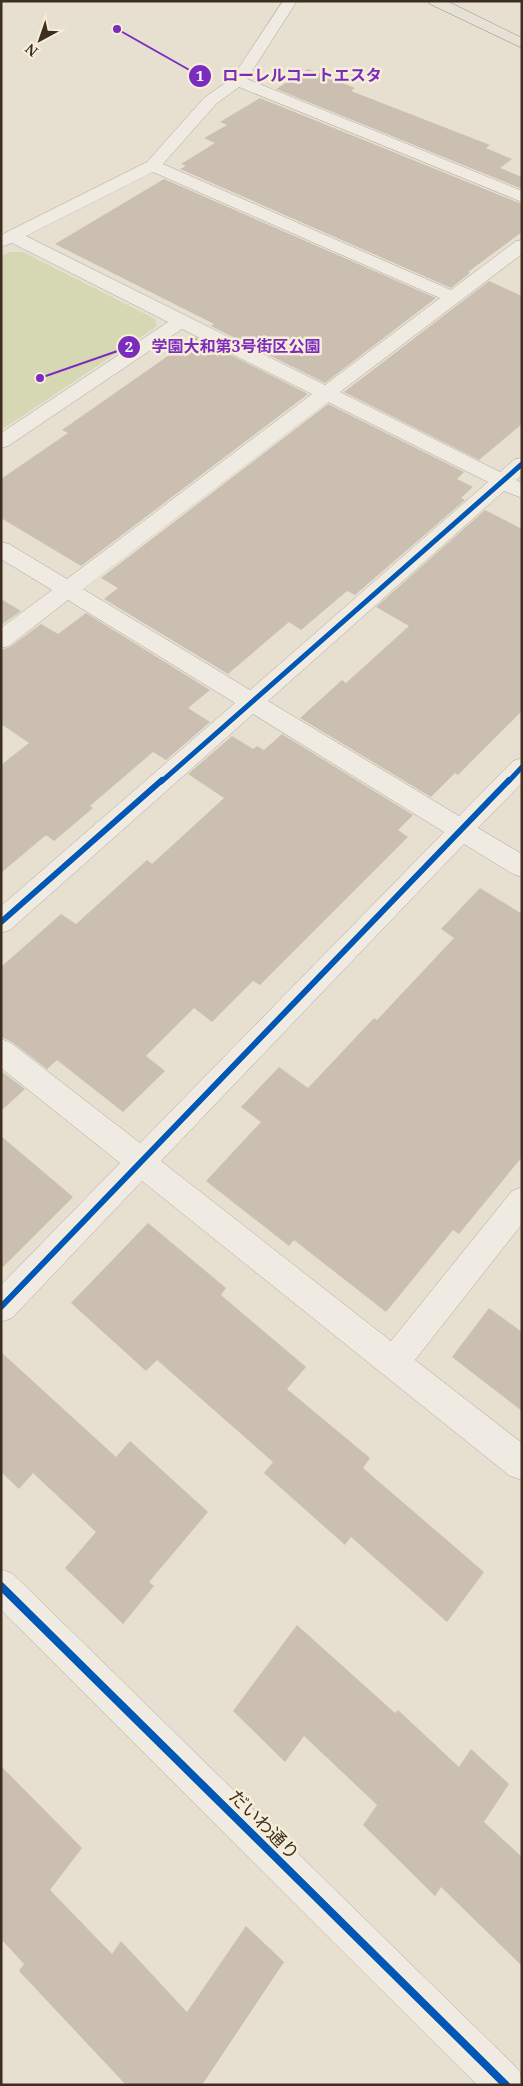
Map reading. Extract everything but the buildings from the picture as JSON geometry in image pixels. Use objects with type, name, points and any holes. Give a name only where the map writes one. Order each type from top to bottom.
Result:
[{"type":"main road","points":[[435,1],[522,44]]},
{"type":"main road","points":[[468,1],[486,10]]},
{"type":"street","points":[[6,239],[153,166],[210,101],[238,81],[290,1]]},
{"type":"street","points":[[238,81],[522,197]]},
{"type":"street","points":[[153,166],[453,297]]},
{"type":"street","points":[[6,239],[181,321],[512,486]]},
{"type":"street","points":[[1,640],[522,245]]},
{"type":"street","points":[[1,442],[181,321]]},
{"type":"street","points":[[1,922],[252,702],[512,486],[522,464]]},
{"type":"street","points":[[1,549],[522,867]]},
{"type":"street","points":[[1,1307],[522,766]]},
{"type":"street","points":[[1,1051],[522,1464]]},
{"type":"street","points":[[394,1362],[522,1201]]},
{"type":"street","name":"だいわ通り","points":[[1,1586],[506,2085]]},
{"type":"green space","points":[[10,252],[23,252],[155,319],[157,326],[1,430],[1,256]]},
{"type":"cycle path","points":[[1,922],[522,464]]},
{"type":"cycle path","points":[[1,1307],[522,767]]},
{"type":"cycle path","points":[[1,1586],[506,2085]]},
{"type":"place","name":"ローレルコートエスタ","points":[[117,29]]},
{"type":"place","name":"学園大和第3号街区公園","points":[[40,378]]}]
